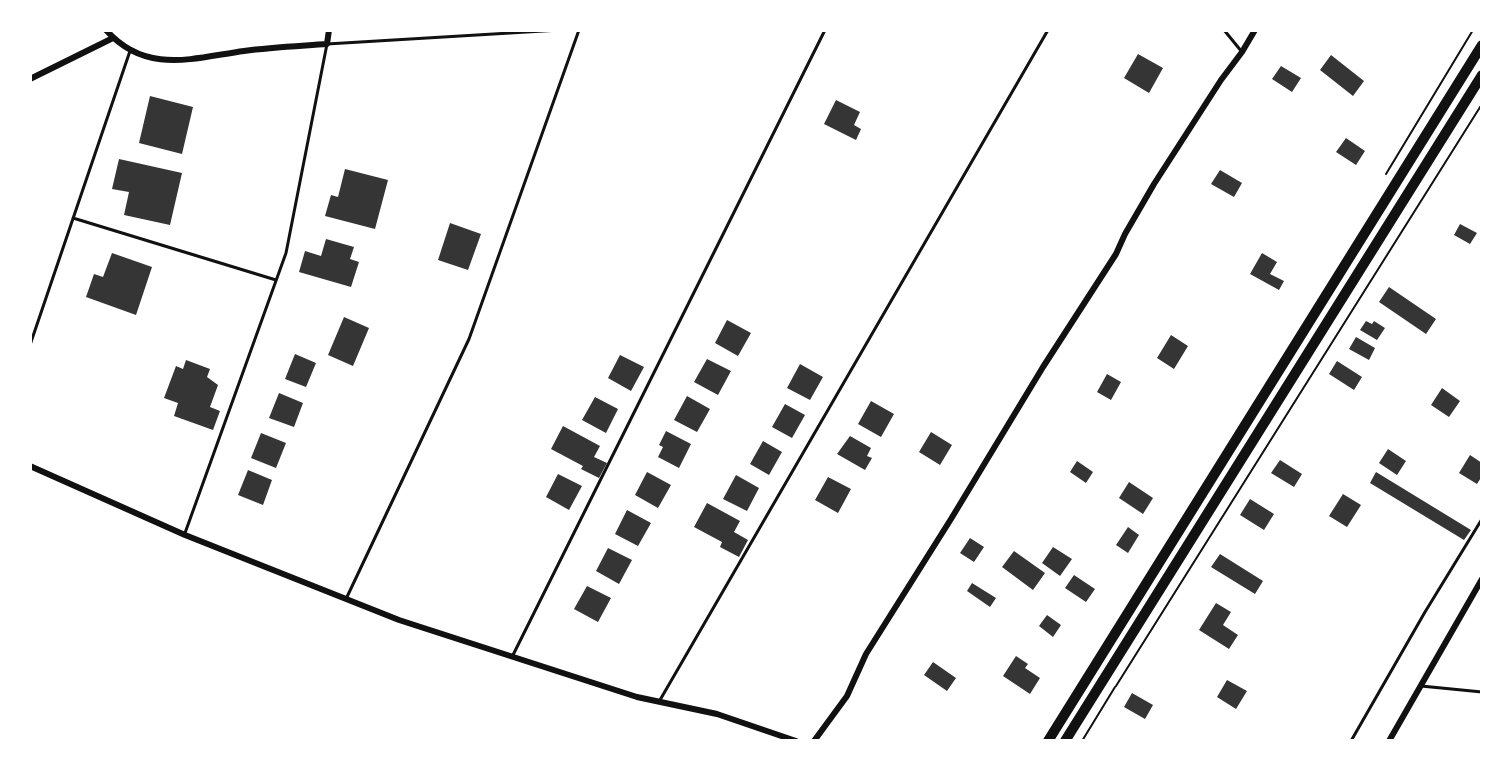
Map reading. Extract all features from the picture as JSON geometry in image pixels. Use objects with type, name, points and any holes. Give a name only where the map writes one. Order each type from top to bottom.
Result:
[{"type":"main road","points":[[1048,741],[1482,45]]},
{"type":"main road","points":[[1065,741],[1482,75]]},
{"type":"street","points":[[106,30],[130,51],[145,57],[177,62],[247,51],[327,44],[330,30]]},
{"type":"street","points":[[814,741],[847,696],[866,654],[1043,367],[1116,254],[1154,184],[1255,30]]},
{"type":"street","points":[[30,79],[113,38]]},
{"type":"street","points":[[30,466],[185,535],[399,620],[637,697],[717,714],[796,741]]},
{"type":"street","points":[[1389,741],[1482,579]]},
{"type":"lane","points":[[185,535],[286,253],[327,44],[560,30]]},
{"type":"lane","points":[[346,599],[469,339],[579,30]]},
{"type":"lane","points":[[512,657],[825,30]]},
{"type":"lane","points":[[659,702],[1048,30]]},
{"type":"lane","points":[[1224,30],[1242,52]]},
{"type":"lane","points":[[30,345],[130,51]]},
{"type":"lane","points":[[73,219],[276,280]]},
{"type":"lane","points":[[1351,741],[1425,612],[1482,519]]},
{"type":"lane","points":[[1421,686],[1482,692]]},
{"type":"path","points":[[1116,686],[1482,104]]},
{"type":"building","points":[[1138,54],[1163,68],[1149,93],[1124,78]]},
{"type":"building","points":[[1331,55],[1364,81],[1353,96],[1320,70]]},
{"type":"building","points":[[1281,66],[1301,78],[1292,92],[1272,79]]},
{"type":"building","points":[[150,96],[193,107],[182,154],[139,143]]},
{"type":"building","points":[[836,100],[860,112],[854,125],[861,129],[856,140],[824,124]]},
{"type":"building","points":[[1346,138],[1365,151],[1356,165],[1336,152]]},
{"type":"building","points":[[119,159],[182,173],[170,225],[124,215],[129,192],[112,189]]},
{"type":"building","points":[[345,169],[388,180],[375,229],[325,216],[331,195],[338,197]]},
{"type":"building","points":[[1220,170],[1242,183],[1234,197],[1211,184]]},
{"type":"building","points":[[450,223],[481,234],[468,270],[438,260]]},
{"type":"building","points":[[1460,224],[1477,233],[1470,244],[1454,235]]},
{"type":"building","points":[[326,239],[354,247],[350,259],[359,262],[351,287],[299,272],[305,251],[321,256]]},
{"type":"building","points":[[112,253],[152,267],[136,315],[86,297],[94,274],[103,277]]},
{"type":"building","points":[[1262,253],[1277,262],[1270,274],[1284,281],[1279,290],[1250,274]]},
{"type":"building","points":[[1389,287],[1436,319],[1426,334],[1379,302]]},
{"type":"building","points":[[344,317],[369,328],[353,366],[328,355]]},
{"type":"building","points":[[727,320],[751,333],[738,356],[715,343]]},
{"type":"building","points":[[1366,321],[1372,324],[1374,321],[1385,328],[1377,340],[1360,330]]},
{"type":"building","points":[[1171,335],[1188,346],[1174,369],[1157,358]]},
{"type":"building","points":[[1356,337],[1375,348],[1369,360],[1349,349]]},
{"type":"building","points":[[295,354],[316,363],[306,387],[285,379]]},
{"type":"building","points":[[620,355],[644,367],[631,391],[608,378]]},
{"type":"building","points":[[707,359],[731,371],[718,395],[694,382]]},
{"type":"building","points":[[186,360],[210,369],[207,377],[218,385],[210,407],[220,411],[213,430],[174,416],[178,403],[164,398],[176,366],[183,369]]},
{"type":"building","points":[[1337,361],[1362,377],[1354,390],[1329,374]]},
{"type":"building","points":[[800,364],[823,377],[810,400],[787,388]]},
{"type":"building","points":[[1107,374],[1121,382],[1111,400],[1097,392]]},
{"type":"building","points":[[1442,388],[1460,401],[1449,417],[1431,405]]},
{"type":"building","points":[[279,393],[303,403],[294,427],[269,418]]},
{"type":"building","points":[[687,396],[710,409],[697,432],[674,420]]},
{"type":"building","points":[[595,397],[618,409],[606,433],[582,420]]},
{"type":"building","points":[[871,401],[894,414],[881,437],[858,424]]},
{"type":"building","points":[[785,404],[805,415],[792,438],[772,427]]},
{"type":"building","points":[[563,426],[600,446],[594,457],[607,463],[599,478],[581,469],[583,466],[551,449]]},
{"type":"building","points":[[666,431],[691,444],[679,468],[658,457],[663,447],[659,445]]},
{"type":"building","points":[[931,432],[952,445],[940,465],[919,452]]},
{"type":"building","points":[[261,433],[286,443],[276,468],[251,458]]},
{"type":"building","points":[[850,436],[871,448],[867,456],[872,458],[865,470],[837,454]]},
{"type":"building","points":[[763,441],[782,452],[769,475],[750,464]]},
{"type":"building","points":[[1388,449],[1406,461],[1397,475],[1379,463]]},
{"type":"building","points":[[1470,455],[1482,463],[1482,476],[1477,484],[1459,473]]},
{"type":"building","points":[[1280,460],[1302,474],[1294,487],[1271,473]]},
{"type":"building","points":[[1077,461],[1093,472],[1086,483],[1070,472]]},
{"type":"building","points":[[248,470],[272,480],[263,505],[238,495]]},
{"type":"building","points":[[647,472],[671,485],[658,508],[635,495]]},
{"type":"building","points":[[1376,472],[1471,530],[1464,540],[1370,483]]},
{"type":"building","points":[[558,474],[582,486],[569,510],[546,497]]},
{"type":"building","points":[[736,475],[759,488],[747,511],[723,499]]},
{"type":"building","points":[[828,477],[851,489],[838,513],[815,500]]},
{"type":"building","points":[[1129,482],[1153,498],[1143,514],[1119,498]]},
{"type":"building","points":[[1343,494],[1361,505],[1347,527],[1329,516]]},
{"type":"building","points":[[1250,499],[1274,514],[1264,530],[1240,515]]},
{"type":"building","points":[[707,503],[740,521],[734,532],[748,540],[739,557],[720,547],[722,542],[694,527]]},
{"type":"building","points":[[627,510],[651,523],[638,546],[615,534]]},
{"type":"building","points":[[1128,527],[1139,535],[1128,553],[1116,545]]},
{"type":"building","points":[[970,538],[984,547],[974,562],[960,553]]},
{"type":"building","points":[[1053,547],[1072,559],[1060,576],[1042,563]]},
{"type":"building","points":[[608,548],[632,560],[619,584],[596,571]]},
{"type":"building","points":[[1014,551],[1045,573],[1033,590],[1002,567]]},
{"type":"building","points":[[1220,554],[1263,581],[1255,594],[1211,567]]},
{"type":"building","points":[[1074,575],[1095,589],[1086,602],[1065,588]]},
{"type":"building","points":[[972,583],[996,598],[990,607],[967,591]]},
{"type":"building","points":[[587,586],[611,598],[598,622],[574,609]]},
{"type":"building","points":[[1216,603],[1231,612],[1223,625],[1238,635],[1229,649],[1199,630]]},
{"type":"building","points":[[1047,615],[1061,625],[1053,637],[1039,626]]},
{"type":"building","points":[[1016,656],[1028,664],[1025,668],[1040,678],[1030,694],[1003,676]]},
{"type":"building","points":[[933,662],[956,678],[947,691],[924,675]]},
{"type":"building","points":[[1227,680],[1247,691],[1236,709],[1217,697]]},
{"type":"building","points":[[1132,693],[1153,705],[1145,719],[1124,707]]}]
